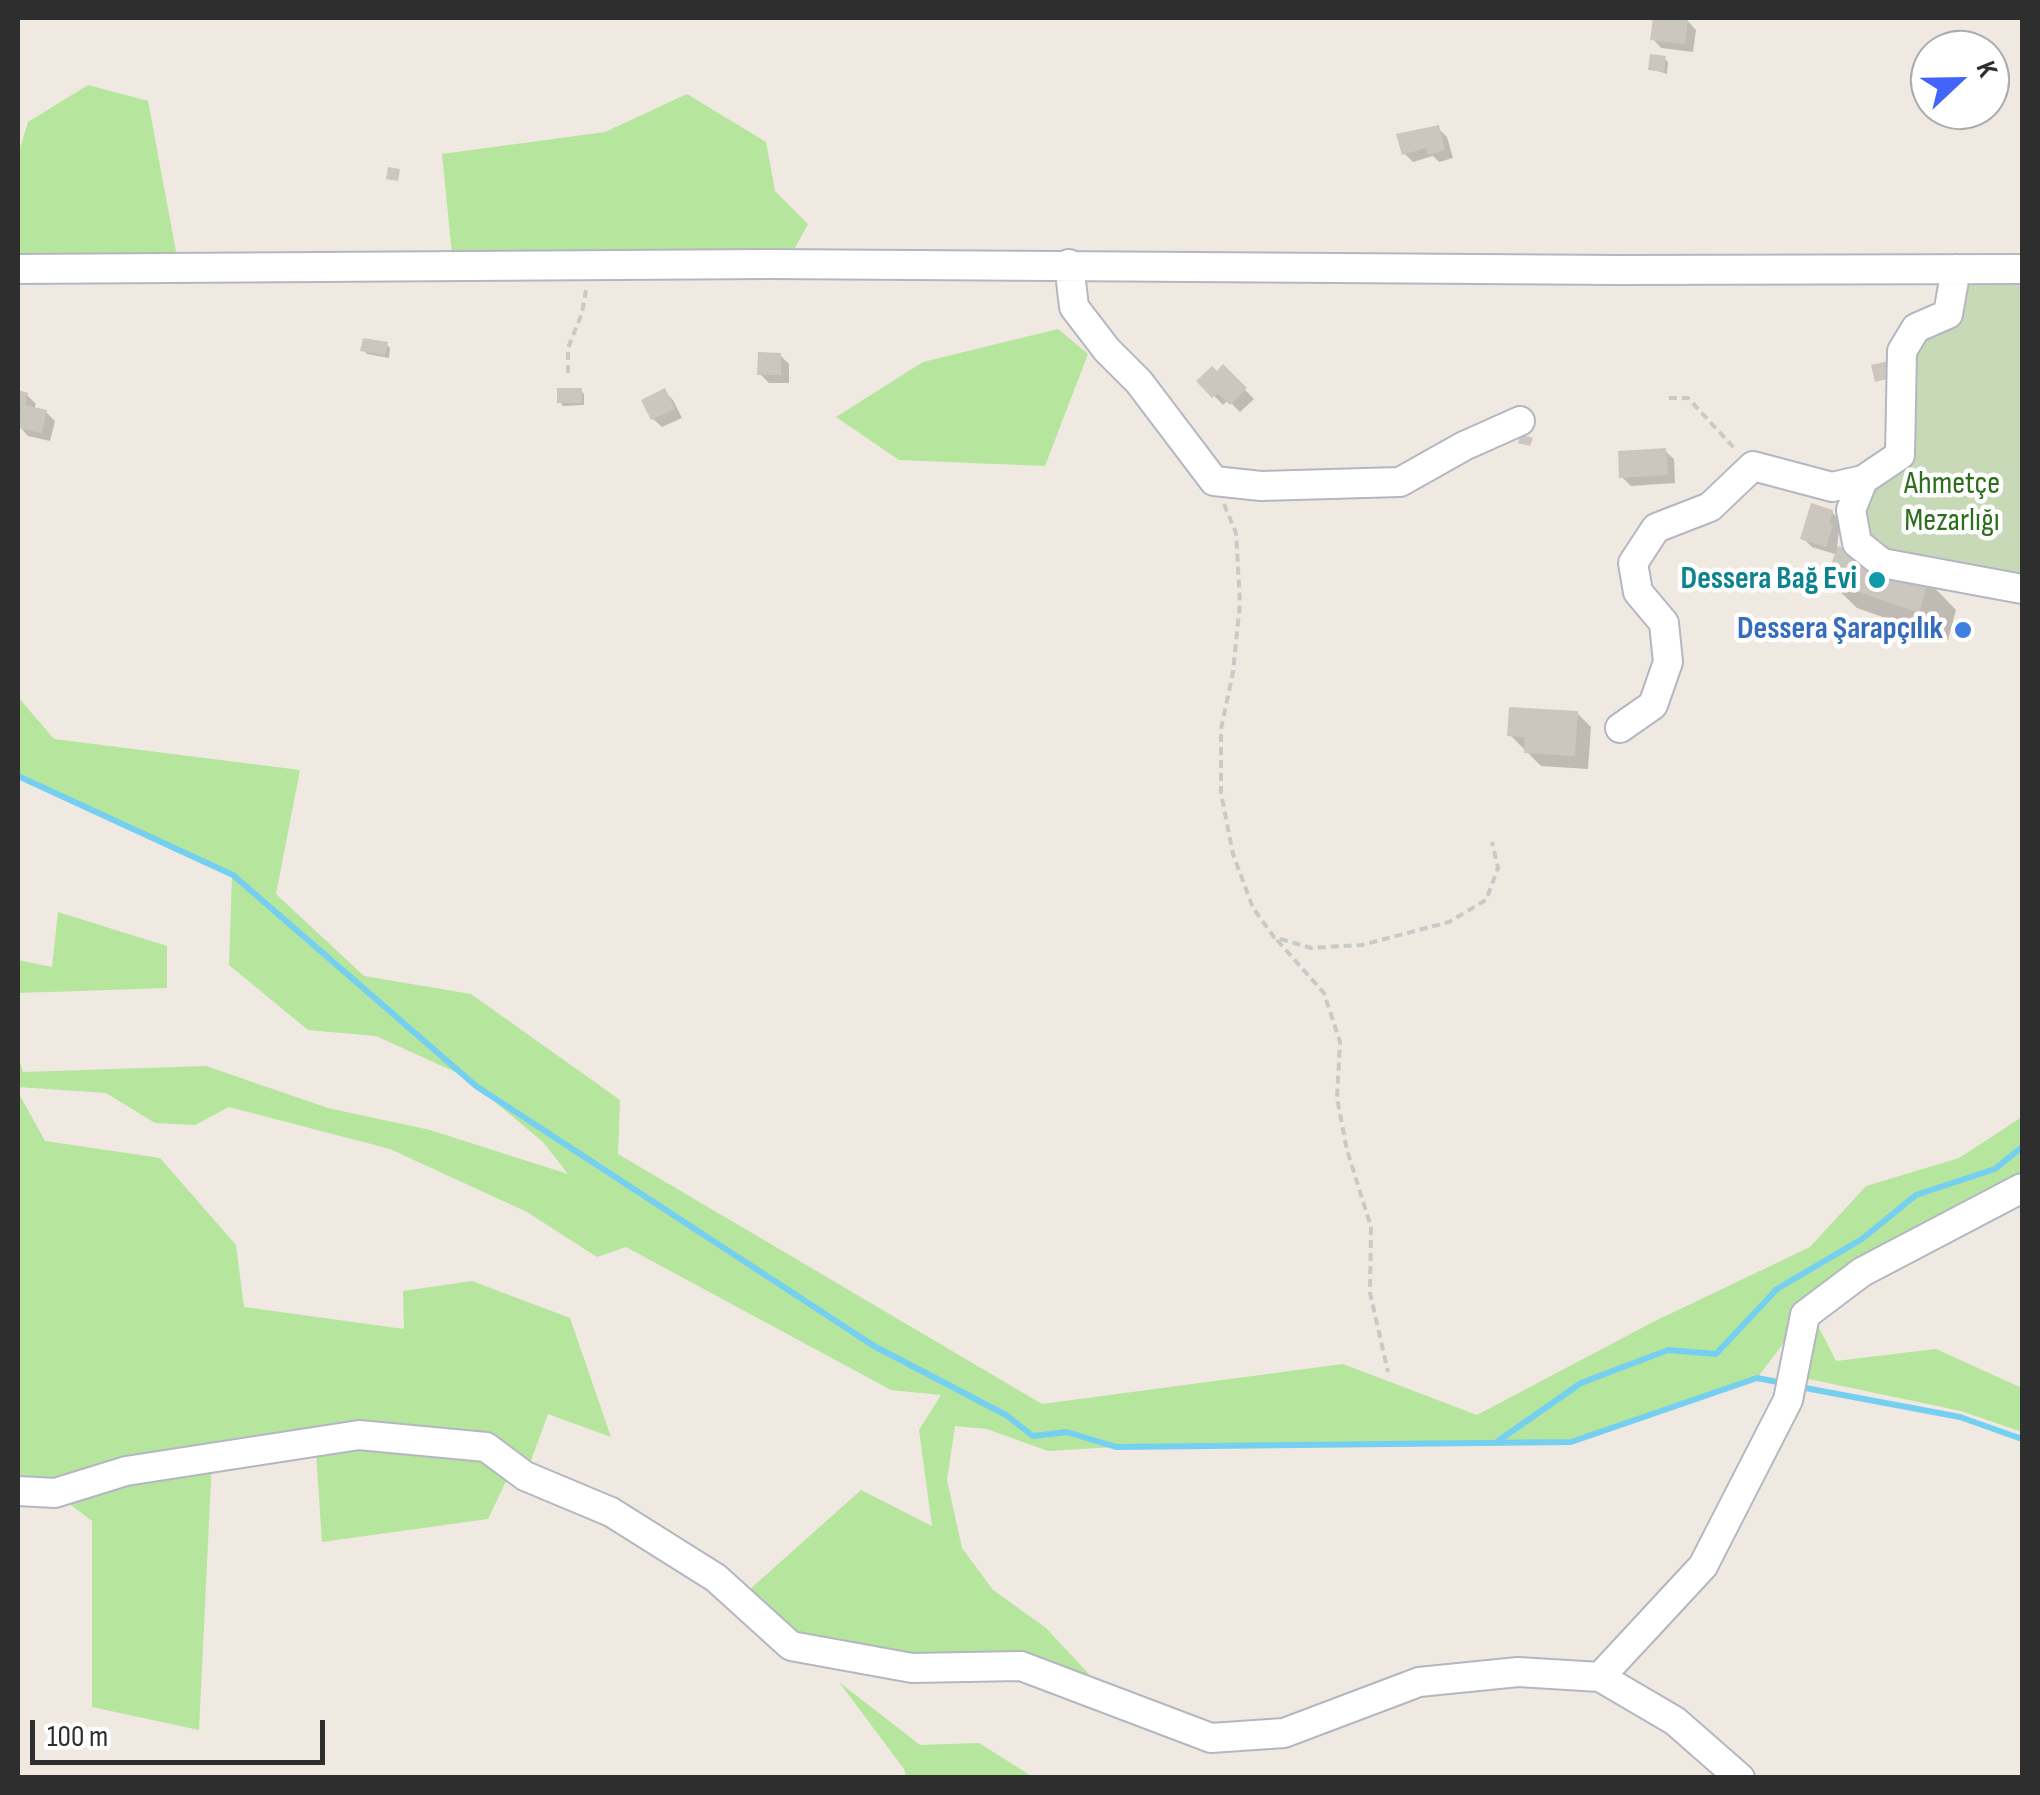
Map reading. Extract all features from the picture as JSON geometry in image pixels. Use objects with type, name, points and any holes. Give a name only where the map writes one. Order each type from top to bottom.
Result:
[{"type":"street","points":[[1069,264],[1074,307],[1106,350],[1139,382],[1214,482],[1261,486],[1400,482],[1520,420]]},
{"type":"street","points":[[18,269],[1069,264],[1618,270],[2022,269]]},
{"type":"street","points":[[1620,728],[1653,705],[1668,662],[1664,622],[1638,592],[1633,563],[1656,528],[1710,508],[1753,466],[1832,487],[1863,480],[1900,455],[1902,351],[1916,328],[1948,314],[1956,269]]},
{"type":"street","points":[[1863,480],[1851,510],[1856,542],[1882,563],[2022,588]]},
{"type":"street","points":[[1600,1677],[1703,1566],[1788,1400],[1805,1315],[1862,1272],[2022,1188]]},
{"type":"street","points":[[18,1491],[56,1494],[126,1471],[359,1434],[486,1448],[525,1476],[610,1512],[716,1578],[791,1646],[912,1668],[1021,1666],[1211,1738],[1284,1733],[1420,1682],[1518,1672],[1600,1677],[1675,1721],[1740,1778]]},
{"type":"path","points":[[568,374],[568,348],[582,313],[590,266]]},
{"type":"path","points":[[1669,398],[1688,398],[1753,466]]},
{"type":"path","points":[[1214,482],[1236,533],[1240,604],[1221,729],[1220,792],[1233,854],[1253,908],[1324,993],[1340,1042],[1338,1098],[1348,1150],[1371,1227],[1370,1293],[1388,1372]]},
{"type":"path","points":[[1274,936],[1312,948],[1362,946],[1449,922],[1486,900],[1498,868],[1492,842]]},
{"type":"green space","points":[[88,85],[148,101],[177,257],[18,254],[18,155],[28,122]]},
{"type":"green space","points":[[687,94],[766,142],[775,191],[808,224],[795,248],[452,254],[442,154],[605,132]]},
{"type":"green space","name":"Ahmetçe Mezarlığı","points":[[1954,281],[2022,282],[2022,589],[1857,543],[1863,480],[1900,455],[1902,351],[1947,314]]},
{"type":"green space","points":[[1058,329],[1088,354],[1045,466],[899,460],[836,417],[923,362]]},
{"type":"green space","points":[[18,697],[54,739],[300,770],[276,894],[364,976],[471,994],[620,1100],[618,1154],[1042,1404],[1343,1364],[1477,1415],[1655,1321],[1810,1247],[1866,1186],[1959,1158],[2022,1117],[2022,1188],[1805,1315],[1757,1378],[1571,1442],[1048,1451],[987,1429],[955,1426],[947,1480],[962,1548],[993,1590],[1046,1628],[1116,1703],[1021,1666],[791,1646],[739,1599],[861,1490],[932,1526],[919,1430],[941,1395],[891,1390],[626,1247],[597,1257],[527,1212],[390,1149],[229,1107],[195,1125],[155,1123],[106,1093],[18,1087],[18,1056],[23,1072],[206,1066],[328,1108],[430,1130],[568,1174],[543,1142],[464,1076],[376,1036],[308,1030],[229,965],[232,875],[18,776]]},
{"type":"green space","points":[[58,912],[167,946],[167,988],[18,993],[18,960],[52,967]]},
{"type":"green space","points":[[18,1092],[45,1141],[160,1158],[236,1245],[244,1307],[404,1329],[403,1291],[472,1281],[570,1318],[611,1437],[548,1414],[529,1466],[491,1437],[212,1459],[199,1730],[92,1707],[92,1521],[63,1499],[18,1491]]},
{"type":"green space","points":[[1815,1320],[1836,1361],[1936,1349],[2022,1388],[2022,1432],[1961,1411],[1804,1378]]},
{"type":"green space","points":[[362,1444],[480,1454],[509,1475],[488,1519],[322,1542],[316,1451]]},
{"type":"green space","points":[[839,1682],[920,1745],[979,1743],[1033,1777],[906,1777]]},
{"type":"building","points":[[1653,18],[1688,19],[1685,44],[1650,40]]},
{"type":"building","points":[[1650,54],[1666,56],[1664,72],[1648,70]]},
{"type":"building","points":[[1439,125],[1445,150],[1428,155],[1426,148],[1402,155],[1396,134]]},
{"type":"building","points":[[388,167],[400,169],[398,181],[386,179]]},
{"type":"building","points":[[363,338],[388,342],[385,355],[360,351]]},
{"type":"building","points":[[758,352],[781,353],[781,375],[757,375]]},
{"type":"building","points":[[1888,361],[1892,378],[1875,382],[1871,365]]},
{"type":"building","points":[[1223,364],[1247,388],[1230,405],[1218,393],[1212,398],[1196,381],[1212,366],[1217,371]]},
{"type":"building","points":[[557,388],[582,388],[582,403],[557,403]]},
{"type":"building","points":[[665,388],[675,409],[651,420],[641,400]]},
{"type":"building","points":[[18,390],[28,393],[25,405],[47,410],[42,433],[18,428]]},
{"type":"building","points":[[1521,434],[1533,438],[1530,446],[1518,443]]},
{"type":"building","points":[[1666,448],[1668,475],[1619,478],[1618,451]]},
{"type":"building","points":[[1811,503],[1833,510],[1826,547],[1800,539]]},
{"type":"building","name":"Dessera Bağ Evi","points":[[1838,546],[1929,579],[1919,613],[1825,580]]},
{"type":"building","points":[[1509,707],[1578,711],[1575,756],[1524,753],[1525,737],[1507,736]]},
{"type":"waterway","points":[[18,776],[233,875],[476,1086],[874,1346],[1006,1415],[1033,1436],[1067,1432],[1116,1447],[1571,1442],[1757,1378],[1783,1383]]},
{"type":"waterway","points":[[1498,1441],[1581,1383],[1668,1350],[1716,1354],[1777,1289],[1862,1239],[1916,1195],[1995,1169],[2022,1147]]},
{"type":"waterway","points":[[1800,1387],[1960,1417],[2022,1439]]},
{"type":"place","name":"Dessera Bağ Evi","points":[[1877,580]]},
{"type":"place","name":"Dessera Şarapçılık","points":[[1963,630]]}]
